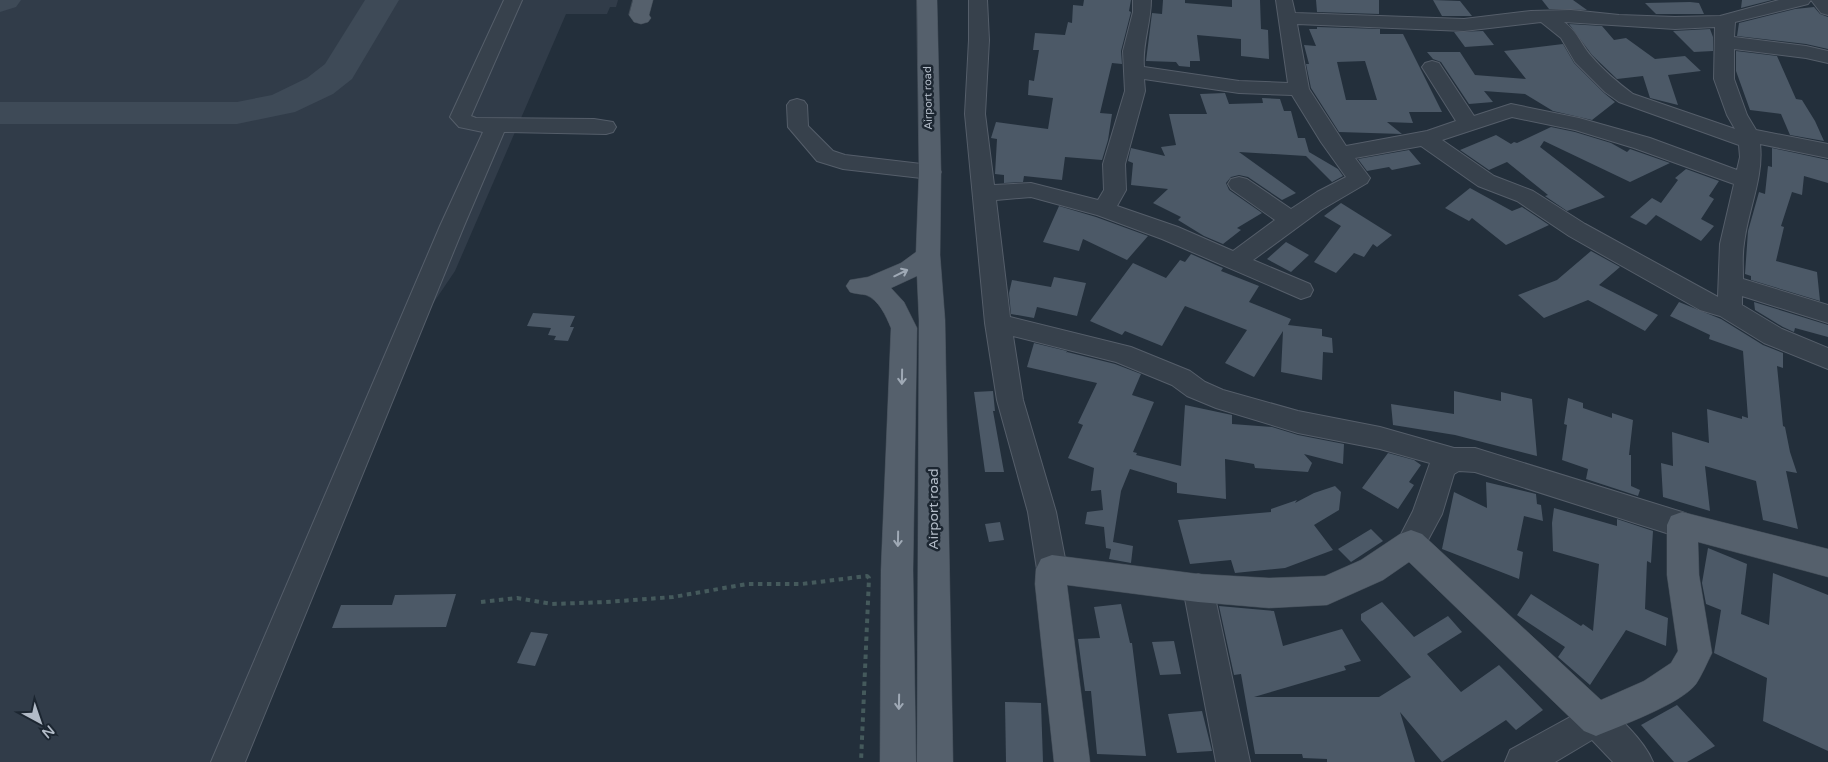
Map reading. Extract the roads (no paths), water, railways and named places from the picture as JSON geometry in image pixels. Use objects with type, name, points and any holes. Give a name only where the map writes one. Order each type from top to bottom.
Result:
[{"type":"main road","name":"Airport road","points":[[927,0],[930,172],[928,255],[932,320],[935,762]]},
{"type":"main road","points":[[898,762],[898,570],[904,328],[892,302],[865,286],[910,268],[928,255]]},
{"type":"main road","points":[[1072,762],[1051,584],[1052,569],[1198,588],[1269,592],[1327,590],[1372,570],[1411,544],[1596,719],[1656,693],[1683,674],[1695,653],[1683,575],[1682,525],[1828,563]]},
{"type":"main road","points":[[899,668],[933,669]]},
{"type":"street","points":[[514,0],[460,117],[462,120],[471,124],[496,126],[606,127]]},
{"type":"street","points":[[978,0],[979,40],[975,114],[998,323],[1010,400],[1042,512],[1052,569]]},
{"type":"street","points":[[1104,210],[1115,190],[1114,164],[1135,91],[1133,51],[1142,12],[1142,0]]},
{"type":"street","points":[[1348,20],[1351,0]]},
{"type":"street","points":[[1235,261],[1290,220],[1331,193],[1352,184],[1359,178],[1328,137],[1299,89],[1286,9],[1348,20],[1464,26],[1531,17],[1572,16],[1619,21],[1675,23],[1724,22],[1802,0]]},
{"type":"street","points":[[1822,0],[1828,1]]},
{"type":"street","points":[[1822,0],[1828,8]]},
{"type":"street","points":[[1546,18],[1569,36],[1582,58],[1612,88],[1626,98],[1662,112],[1749,138],[1795,143],[1828,151]]},
{"type":"street","points":[[1724,22],[1806,52],[1828,58]]},
{"type":"street","points":[[1724,22],[1724,79],[1737,115],[1749,138],[1751,157],[1732,244],[1730,302],[1728,309]]},
{"type":"street","points":[[1432,67],[1468,123]]},
{"type":"street","points":[[1134,72],[1239,87],[1299,89]]},
{"type":"street","points":[[797,105],[798,127],[825,156],[843,162],[930,172]]},
{"type":"street","points":[[1341,154],[1424,138],[1511,110],[1579,124],[1642,143],[1747,182]]},
{"type":"street","points":[[1642,143],[1662,112]]},
{"type":"street","points":[[228,762],[452,226],[496,126]]},
{"type":"street","points":[[1424,138],[1486,182],[1525,196],[1577,230],[1709,304],[1728,309],[1773,336],[1828,359]]},
{"type":"street","points":[[1238,184],[1290,220]]},
{"type":"street","points":[[984,193],[1031,190],[1104,210],[1170,233],[1301,290]]},
{"type":"street","points":[[1731,284],[1828,314]]},
{"type":"street","points":[[998,323],[1122,354],[1182,378],[1196,389],[1216,398],[1298,422],[1380,438],[1454,459],[1475,460],[1682,525]]},
{"type":"street","points":[[1411,544],[1427,514],[1442,467],[1454,459]]},
{"type":"street","points":[[1198,588],[1233,762]]},
{"type":"street","points":[[1522,762],[1596,719],[1636,762]]}]
